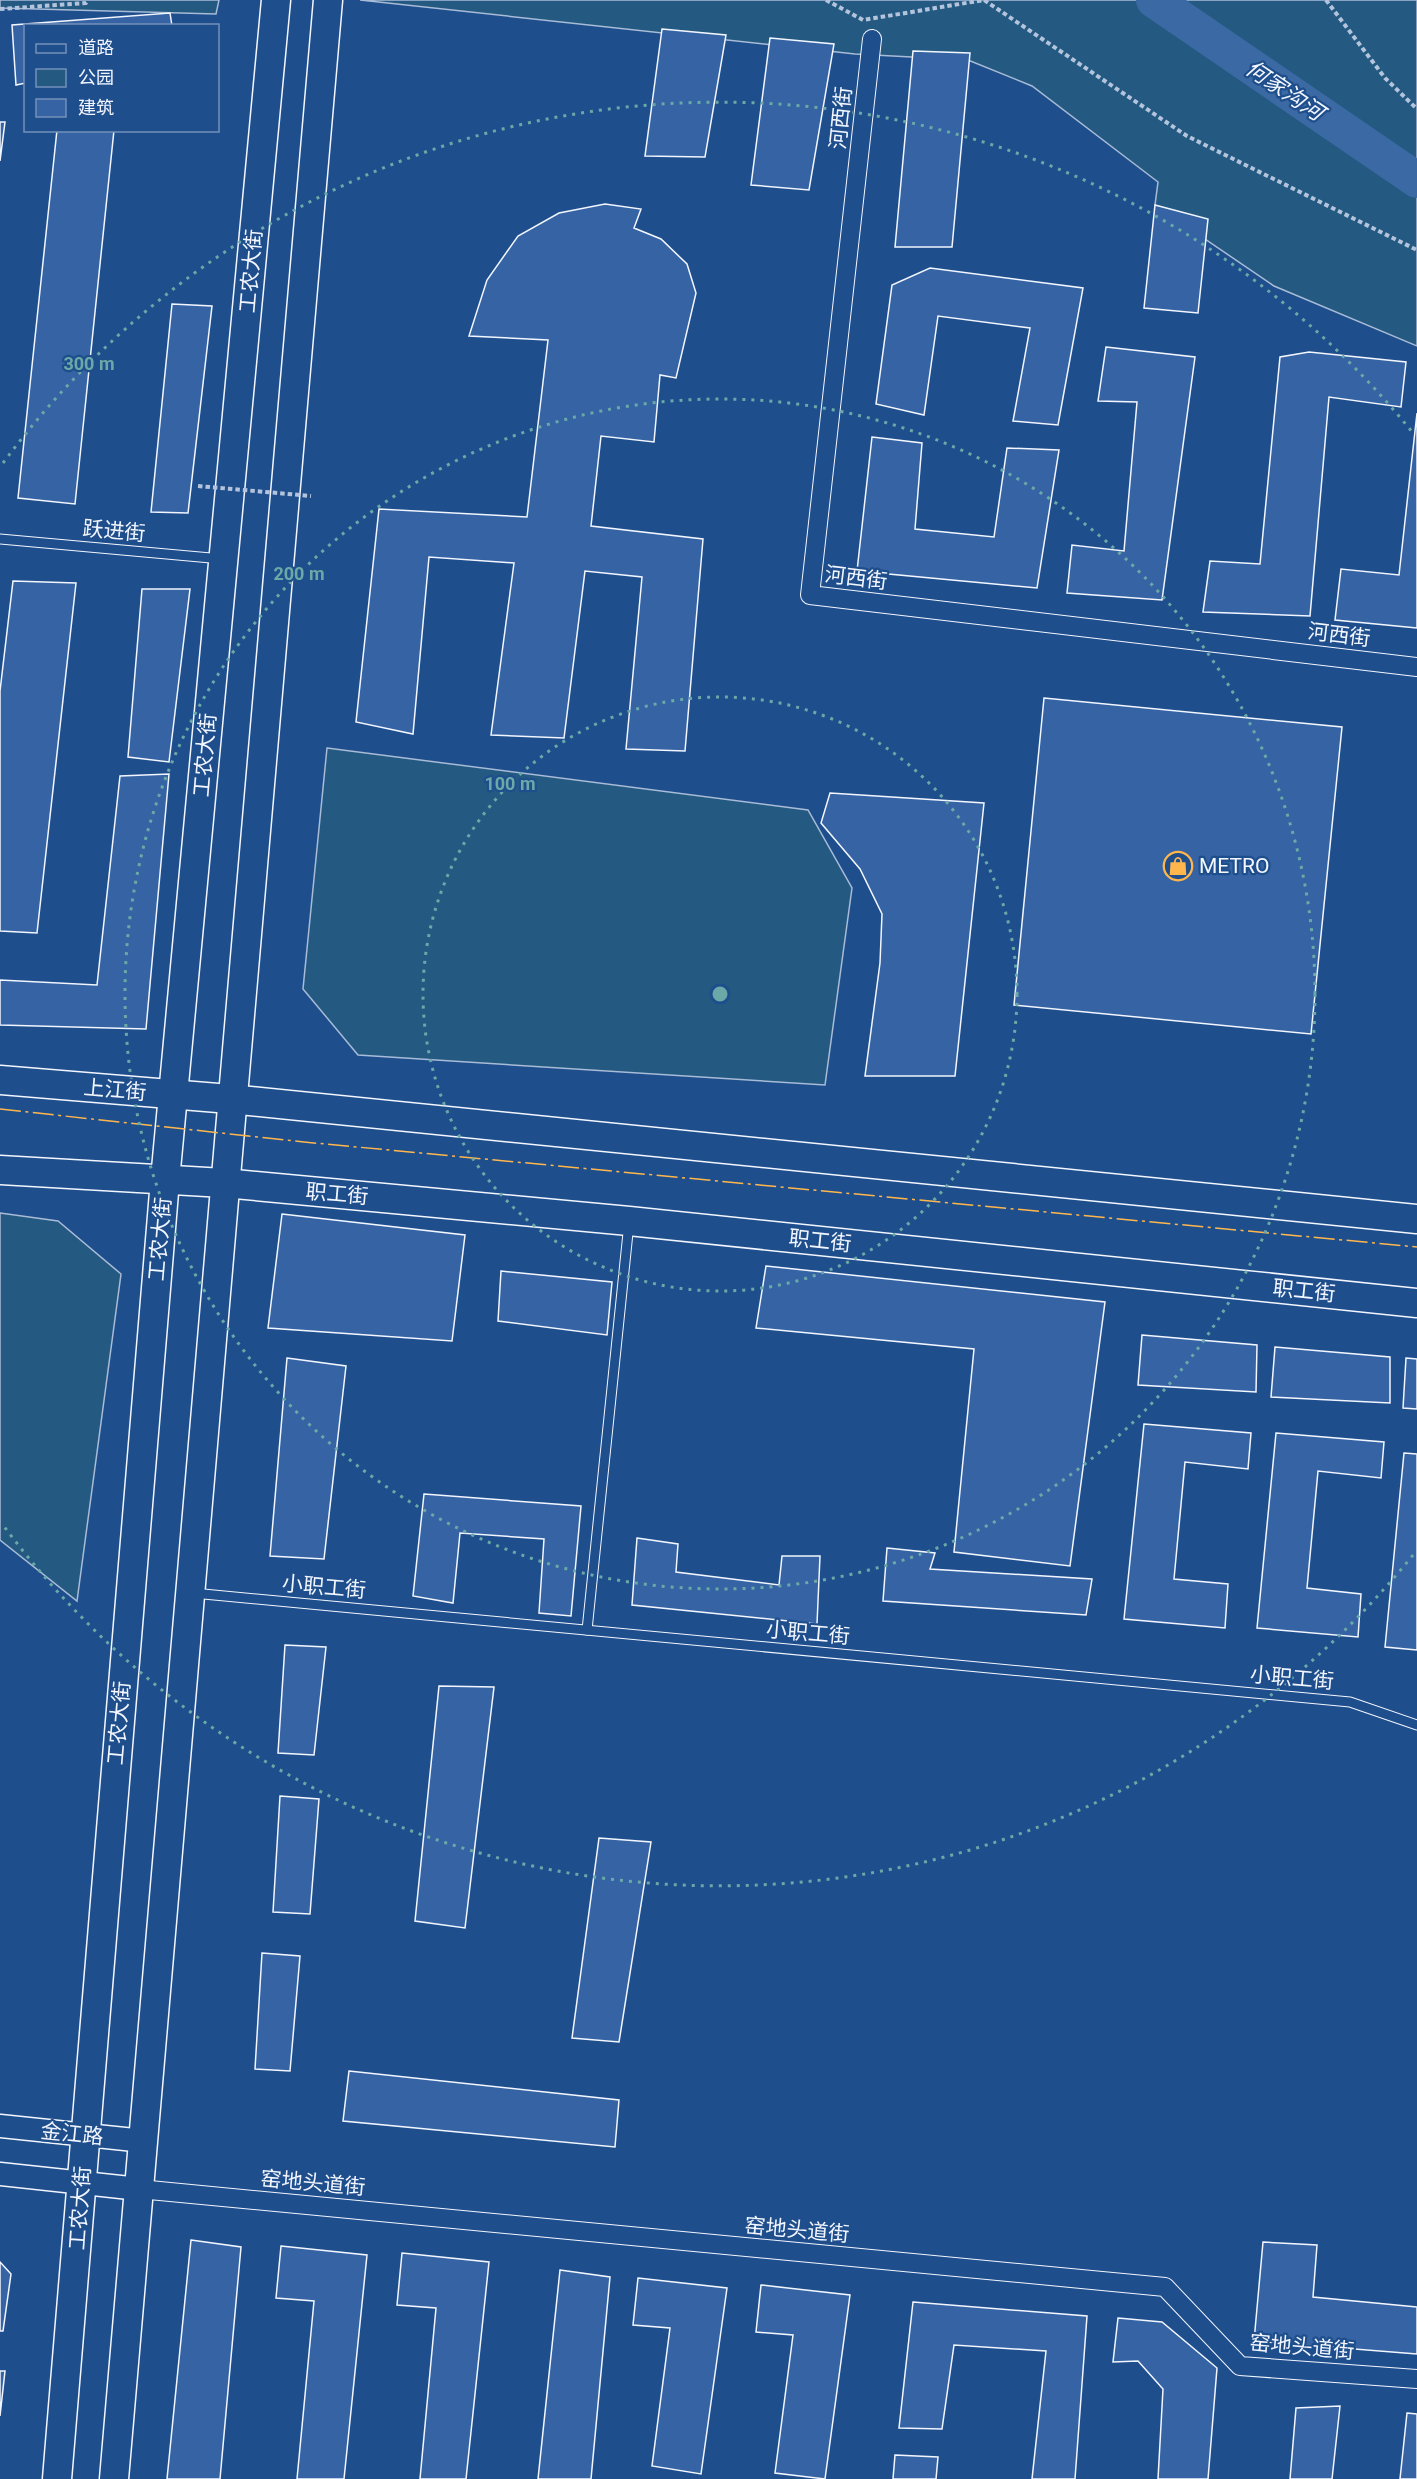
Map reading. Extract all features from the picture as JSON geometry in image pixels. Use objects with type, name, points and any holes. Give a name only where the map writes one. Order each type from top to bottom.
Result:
[{"type":"main road","name":"工农大街","points":[[57,2479],[165,1180],[276,0]]},
{"type":"main road","points":[[114,2479],[191,1593],[230,1100],[328,0]]},
{"type":"main road","name":"上江街","points":[[0,1080],[230,1100]]},
{"type":"main road","points":[[230,1100],[1417,1219]]},
{"type":"main road","points":[[0,1170],[224,1183]]},
{"type":"main road","name":"职工街","points":[[224,1183],[629,1221],[1417,1303]]},
{"type":"street","name":"河西街","points":[[872,39],[810,595],[1417,667]]},
{"type":"street","name":"金江路","points":[[0,2126],[144,2140]]},
{"type":"street","points":[[0,2174],[139,2189]]},
{"type":"street","name":"窑地头道街","points":[[139,2189],[1165,2287],[1240,2367],[1417,2379]]},
{"type":"lane","name":"跃进街","points":[[0,538],[224,560]]},
{"type":"lane","points":[[587,1630],[629,1221]]},
{"type":"lane","name":"小职工街","points":[[191,1593],[1350,1702],[1417,1725]]},
{"type":"path","points":[[0,9],[86,3],[88,0]]},
{"type":"path","points":[[826,0],[863,20],[984,0],[1187,136],[1417,250]]},
{"type":"path","points":[[1326,0],[1385,78],[1417,109]]},
{"type":"path","points":[[198,486],[311,496]]},
{"type":"green space","points":[[0,0],[219,0],[216,14],[0,8]]},
{"type":"green space","points":[[360,0],[1417,0],[1417,346],[1274,286],[1155,205],[1158,182],[1032,86],[968,60],[855,54]]},
{"type":"green space","points":[[327,748],[808,810],[852,888],[825,1085],[358,1055],[303,989]]},
{"type":"green space","points":[[0,1213],[58,1221],[121,1274],[77,1601],[0,1540]]},
{"type":"building","points":[[170,13],[172,24],[25,24]]},
{"type":"building","points":[[24,24],[24,83],[16,85],[12,25]]},
{"type":"building","points":[[662,29],[726,35],[705,157],[645,156]]},
{"type":"building","points":[[770,38],[834,44],[809,190],[751,185]]},
{"type":"building","points":[[913,51],[970,53],[952,247],[895,247]]},
{"type":"building","points":[[0,122],[5,122],[0,161]]},
{"type":"building","points":[[57,132],[114,132],[75,504],[18,498]]},
{"type":"building","points":[[605,204],[641,209],[634,228],[661,239],[687,264],[696,293],[676,378],[660,375],[654,442],[601,436],[591,526],[703,539],[685,751],[626,749],[642,577],[585,571],[564,738],[491,735],[514,563],[429,557],[413,734],[356,722],[379,509],[527,517],[548,340],[469,336],[487,280],[518,236],[559,213]]},
{"type":"building","points":[[1155,205],[1208,219],[1198,313],[1144,308]]},
{"type":"building","points":[[930,268],[1083,288],[1058,425],[1013,421],[1030,328],[938,316],[924,415],[876,404],[892,285]]},
{"type":"building","points":[[172,304],[212,306],[188,513],[151,512]]},
{"type":"building","points":[[1106,347],[1195,357],[1162,600],[1067,593],[1072,545],[1124,551],[1137,402],[1098,401]]},
{"type":"building","points":[[1309,352],[1406,362],[1401,407],[1329,397],[1310,616],[1203,612],[1210,561],[1260,564],[1280,357]]},
{"type":"building","points":[[1417,413],[1417,628],[1335,620],[1341,569],[1399,575]]},
{"type":"building","points":[[872,437],[922,443],[915,529],[994,537],[1007,448],[1059,450],[1037,588],[857,571]]},
{"type":"building","points":[[13,581],[76,583],[37,933],[0,931],[0,691]]},
{"type":"building","points":[[142,589],[190,589],[169,762],[128,757]]},
{"type":"building","name":"METRO","points":[[1044,698],[1342,727],[1311,1034],[1014,1005]]},
{"type":"building","points":[[169,774],[146,1029],[0,1025],[0,980],[97,985],[120,776]]},
{"type":"building","points":[[830,793],[984,803],[955,1076],[865,1076],[880,963],[882,914],[860,869],[821,823]]},
{"type":"building","points":[[282,1214],[465,1235],[452,1341],[268,1328]]},
{"type":"building","points":[[766,1266],[1105,1302],[1070,1566],[954,1552],[974,1349],[756,1328]]},
{"type":"building","points":[[501,1271],[612,1282],[607,1335],[498,1321]]},
{"type":"building","points":[[1142,1335],[1257,1345],[1256,1392],[1138,1385]]},
{"type":"building","points":[[1275,1347],[1390,1357],[1390,1403],[1271,1397]]},
{"type":"building","points":[[287,1358],[346,1366],[324,1559],[270,1556]]},
{"type":"building","points":[[1406,1358],[1417,1359],[1417,1409],[1403,1408]]},
{"type":"building","points":[[1144,1424],[1251,1433],[1248,1469],[1185,1462],[1174,1579],[1228,1584],[1225,1628],[1124,1619]]},
{"type":"building","points":[[1276,1433],[1384,1442],[1381,1478],[1318,1471],[1307,1588],[1361,1594],[1358,1637],[1257,1628]]},
{"type":"building","points":[[1404,1453],[1417,1454],[1417,1650],[1385,1647]]},
{"type":"building","points":[[424,1494],[581,1506],[571,1616],[539,1613],[544,1539],[460,1533],[453,1603],[413,1596]]},
{"type":"building","points":[[637,1538],[678,1544],[676,1572],[779,1585],[782,1556],[820,1556],[817,1624],[632,1605]]},
{"type":"building","points":[[887,1548],[935,1553],[930,1569],[1092,1579],[1086,1615],[883,1601]]},
{"type":"building","points":[[285,1645],[326,1647],[314,1755],[278,1753]]},
{"type":"building","points":[[439,1686],[494,1687],[465,1928],[415,1921]]},
{"type":"building","points":[[280,1796],[319,1799],[310,1914],[273,1912]]},
{"type":"building","points":[[599,1838],[651,1842],[619,2042],[572,2038]]},
{"type":"building","points":[[262,1953],[300,1956],[290,2071],[255,2069]]},
{"type":"building","points":[[349,2071],[619,2100],[615,2147],[343,2121]]},
{"type":"building","points":[[191,2240],[241,2247],[220,2479],[167,2479]]},
{"type":"building","points":[[1263,2242],[1317,2245],[1313,2297],[1417,2307],[1417,2354],[1254,2341]]},
{"type":"building","points":[[281,2246],[367,2255],[344,2479],[297,2479],[314,2301],[276,2298]]},
{"type":"building","points":[[402,2253],[489,2262],[466,2479],[420,2479],[436,2308],[397,2305]]},
{"type":"building","points":[[0,2262],[11,2274],[3,2331],[0,2331]]},
{"type":"building","points":[[560,2270],[610,2277],[591,2479],[538,2479]]},
{"type":"building","points":[[638,2278],[727,2288],[701,2474],[652,2466],[670,2328],[633,2325]]},
{"type":"building","points":[[761,2285],[850,2295],[825,2479],[775,2473],[793,2335],[756,2332]]},
{"type":"building","points":[[913,2302],[1087,2316],[1075,2479],[1032,2479],[1046,2351],[954,2345],[942,2429],[899,2428]]},
{"type":"building","points":[[1118,2318],[1162,2322],[1217,2368],[1208,2479],[1158,2479],[1163,2389],[1138,2361],[1113,2362]]},
{"type":"building","points":[[0,2371],[5,2371],[0,2416]]},
{"type":"building","points":[[1340,2406],[1332,2479],[1290,2479],[1296,2408]]},
{"type":"building","points":[[1407,2413],[1417,2414],[1417,2479],[1400,2479]]},
{"type":"building","points":[[895,2455],[938,2457],[936,2479],[893,2479]]},
{"type":"waterway","name":"何家沟河","points":[[1154,0],[1417,180]]},
{"type":"power","points":[[0,1109],[304,1142],[1417,1247]]},
{"type":"place","name":"METRO","points":[[1178,866]]}]
